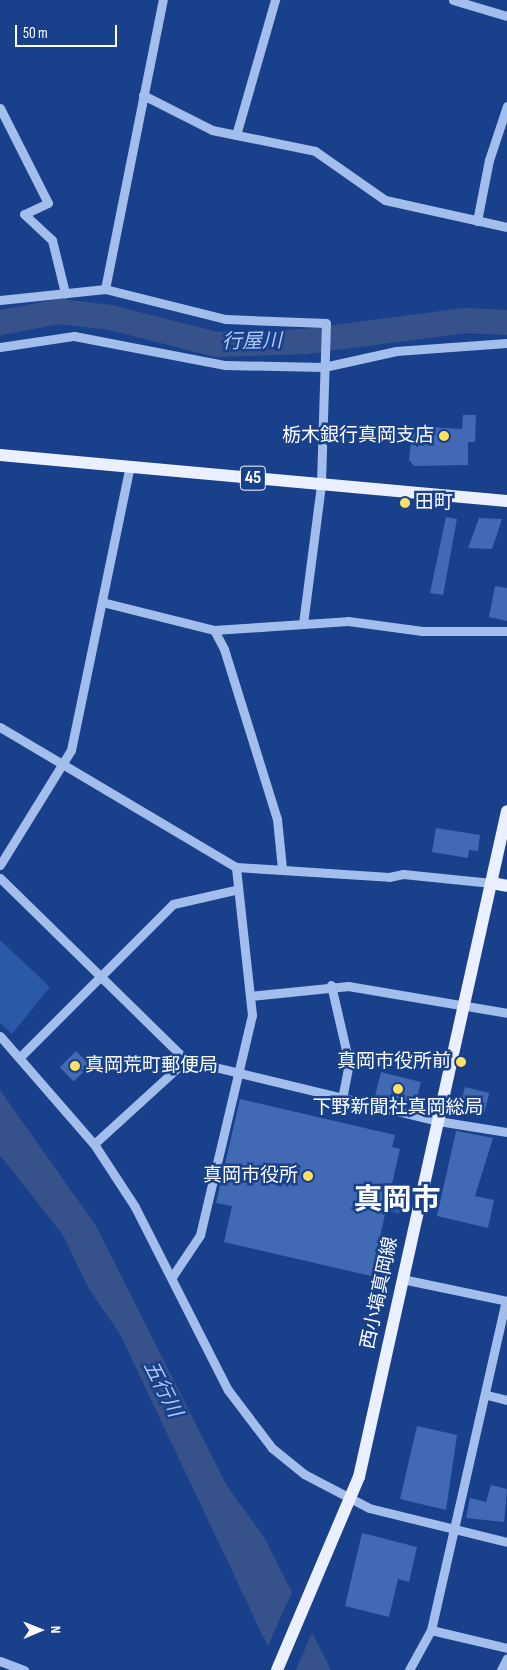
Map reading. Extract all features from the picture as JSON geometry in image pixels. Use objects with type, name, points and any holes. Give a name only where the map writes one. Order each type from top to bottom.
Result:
[{"type":"main road","name":"45","points":[[0,455],[507,501]]},
{"type":"main road","name":"西小塙真岡線","points":[[277,1670],[352,1499],[507,811]]},
{"type":"main road","points":[[492,883],[507,886]]},
{"type":"street","points":[[105,289],[163,0]]},
{"type":"street","points":[[236,136],[275,0]]},
{"type":"street","points":[[453,0],[507,16]]},
{"type":"street","points":[[143,95],[212,130],[315,151],[385,200],[507,228]]},
{"type":"street","points":[[477,221],[489,160],[507,106]]},
{"type":"street","points":[[0,108],[48,203],[24,214],[52,240],[65,293]]},
{"type":"street","points":[[0,300],[105,289],[225,319],[326,323],[321,485],[304,623]]},
{"type":"street","points":[[0,348],[74,336],[225,365],[325,364],[396,351],[507,342]]},
{"type":"street","points":[[0,865],[62,765],[82,706],[130,466]]},
{"type":"street","points":[[102,602],[214,630],[348,621],[422,631],[507,631]]},
{"type":"street","points":[[214,630],[224,649],[277,820],[282,868]]},
{"type":"street","points":[[0,727],[236,867],[282,868],[389,877],[402,874],[492,883]]},
{"type":"street","points":[[172,1277],[200,1235],[252,1015],[235,890],[236,867]]},
{"type":"street","points":[[0,878],[186,1060],[438,1121],[507,1132]]},
{"type":"street","points":[[20,1057],[173,904],[235,890]]},
{"type":"street","points":[[250,996],[331,985],[464,1004],[507,1013]]},
{"type":"street","points":[[331,985],[349,1062],[342,1098]]},
{"type":"street","points":[[0,1036],[94,1144],[172,1277],[228,1390],[257,1432],[286,1462],[352,1499],[385,1513],[507,1542]]},
{"type":"street","points":[[94,1144],[186,1060]]},
{"type":"street","points":[[402,1279],[506,1301],[487,1395],[430,1630],[409,1670]]},
{"type":"street","points":[[487,1395],[507,1400]]},
{"type":"street","points":[[430,1630],[507,1648]]},
{"type":"street","points":[[501,1670],[507,1658]]},
{"type":"street","points":[[0,1661],[24,1670]]},
{"type":"shaded area","points":[[0,940],[50,987],[12,1034],[0,1023]]},
{"type":"shaded area","points":[[393,1186],[406,1190],[399,1214],[386,1210]]},
{"type":"water","name":"五行川","points":[[0,1090],[96,1226],[227,1486],[264,1537],[331,1670],[279,1670],[120,1334],[89,1289],[63,1235],[0,1155]]},
{"type":"pier","points":[[293,1590],[313,1630],[296,1670],[276,1670],[266,1650]]},
{"type":"building","name":"栃木銀行真岡支店","points":[[463,415],[476,415],[475,442],[468,442],[468,465],[414,466],[409,460],[413,426],[462,429]]},
{"type":"building","points":[[446,517],[457,519],[443,595],[430,593]]},
{"type":"building","points":[[479,518],[502,519],[492,549],[468,548]]},
{"type":"building","points":[[495,586],[507,588],[507,621],[489,617]]},
{"type":"building","points":[[436,828],[480,835],[478,851],[469,850],[468,858],[432,852]]},
{"type":"building","name":"真岡荒町郵便局","points":[[76,1051],[90,1065],[74,1081],[60,1067]]},
{"type":"building","name":"下野新聞社真岡総局","points":[[381,1072],[421,1082],[415,1105],[375,1095]]},
{"type":"building","points":[[465,1087],[489,1093],[485,1111],[460,1105]]},
{"type":"building","name":"真岡市役所","points":[[240,1099],[395,1135],[392,1147],[400,1149],[371,1276],[224,1242],[232,1206],[216,1203]]},
{"type":"building","points":[[456,1131],[493,1138],[475,1196],[494,1200],[488,1228],[437,1216]]},
{"type":"building","points":[[417,1426],[457,1435],[446,1510],[400,1499]]},
{"type":"building","points":[[491,1485],[507,1489],[504,1522],[466,1518],[470,1498],[486,1502]]},
{"type":"building","points":[[362,1533],[417,1547],[409,1582],[398,1579],[389,1617],[345,1606]]},
{"type":"waterway","name":"行屋川","points":[[0,322],[59,311],[110,317],[216,344],[305,341],[465,320],[507,322]]},
{"type":"place","name":"栃木銀行真岡支店","points":[[444,436]]},
{"type":"place","name":"田町","points":[[405,503]]},
{"type":"place","name":"真岡市役所前","points":[[461,1062]]},
{"type":"place","name":"真岡荒町郵便局","points":[[75,1066]]},
{"type":"place","name":"下野新聞社真岡総局","points":[[398,1089]]},
{"type":"place","name":"真岡市役所","points":[[308,1176]]},
{"type":"district","name":"真岡市","points":[[397,1201]]}]
